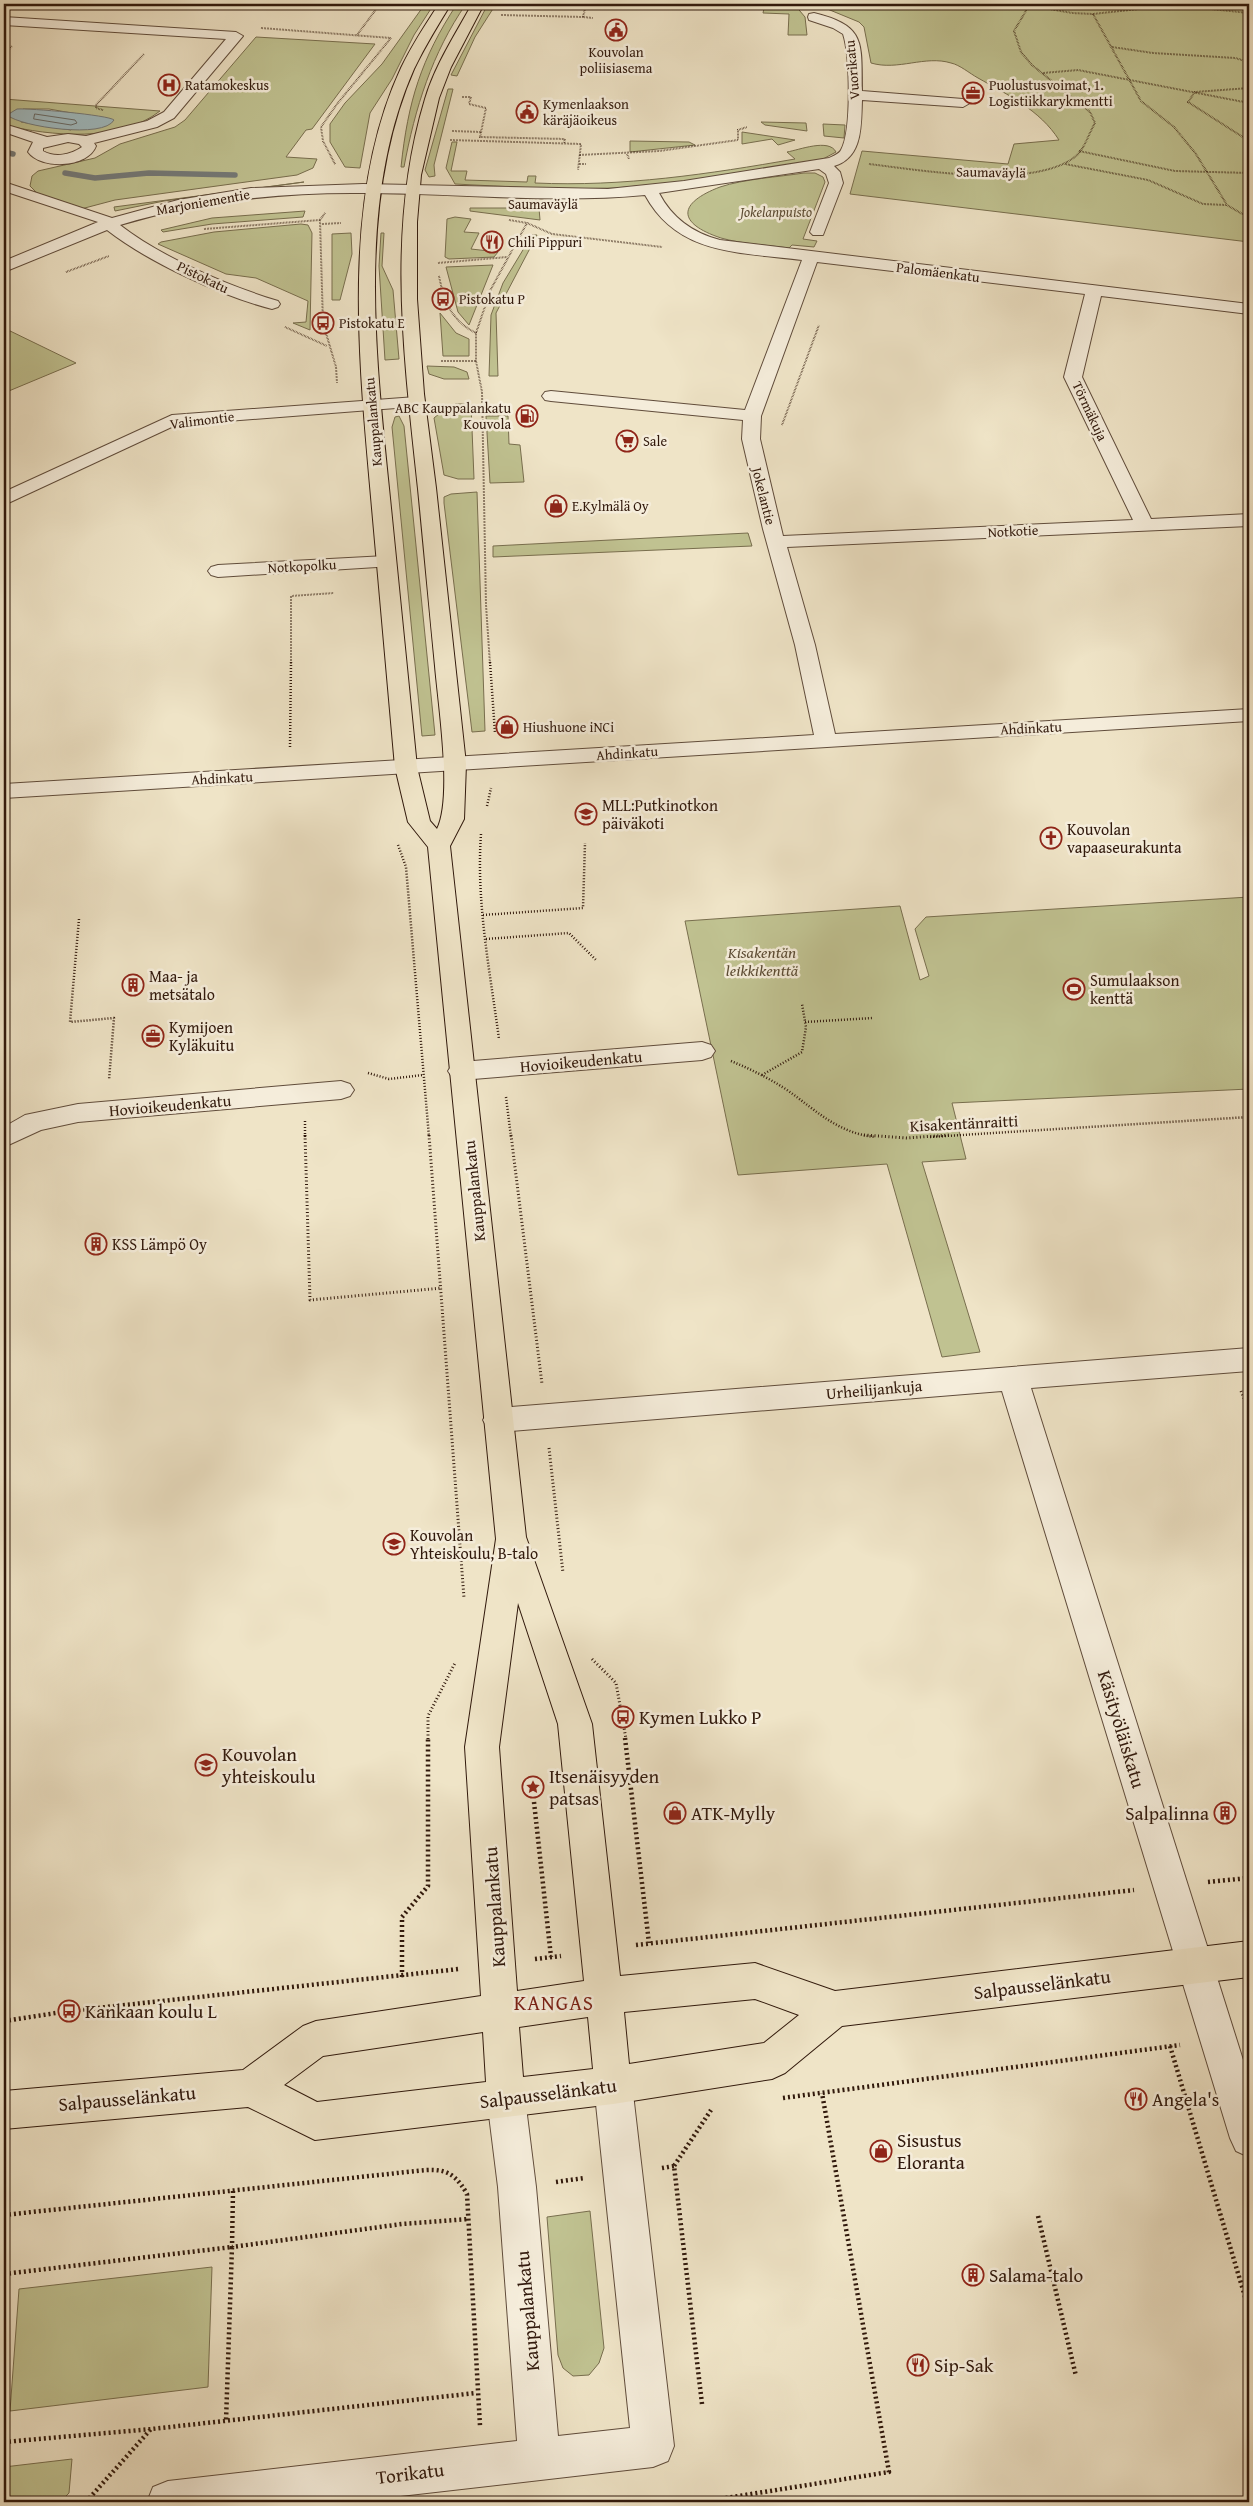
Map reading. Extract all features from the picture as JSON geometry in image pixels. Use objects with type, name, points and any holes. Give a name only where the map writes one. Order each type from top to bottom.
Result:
[{"type":"main road","name":"Kauppalankatu","points":[[445,4],[424,36],[402,83],[383,140],[374,196],[365,320],[406,767],[419,822],[439,846],[511,1537],[575,1724],[613,2085]]},
{"type":"main road","points":[[439,846],[453,819],[455,764],[427,488],[416,402],[409,299],[411,196],[423,129],[432,98],[444,67],[478,4]]},
{"type":"main road","name":"Kauppalankatu","points":[[506,2099],[482,1747],[511,1537]]},
{"type":"main road","name":"Salpausselänkatu","points":[[4,2110],[250,2088],[316,2039],[501,2013],[604,1996],[755,1981],[835,2009],[1249,1959]]},
{"type":"main road","name":"Salpausselänkatu","points":[[250,2088],[315,2121],[613,2085],[772,2060],[835,2009]]},
{"type":"street","name":"Vuorikatu","points":[[805,4],[815,23],[838,26],[849,33],[856,124],[848,151],[842,158]]},
{"type":"street","points":[[4,21],[236,36],[169,115],[152,124],[84,141],[68,138],[46,141],[4,128]]},
{"type":"street","points":[[855,95],[963,103]]},
{"type":"street","points":[[46,141],[35,149],[35,152],[44,158],[61,159],[78,156],[88,149],[89,146],[84,141]]},
{"type":"street","points":[[17,173],[44,158]]},
{"type":"street","name":"Saumaväylä","points":[[374,196],[411,196],[574,205],[652,195],[710,182],[821,164],[842,158]]},
{"type":"street","points":[[818,232],[836,182],[833,172],[821,164]]},
{"type":"street","points":[[4,188],[103,219],[112,224],[117,241]]},
{"type":"street","name":"Pistokatu","points":[[4,188],[59,221],[86,233],[117,241],[238,294],[272,304]]},
{"type":"street","name":"Marjoniementie","points":[[4,267],[86,233],[165,207],[262,192],[311,189],[374,196]]},
{"type":"street","name":"Palomäenkatu","points":[[652,195],[666,218],[675,226],[701,241],[742,249],[1249,310]]},
{"type":"street","name":"Marjoniementie","points":[[4,278],[69,252],[117,241],[167,220],[215,210],[277,203],[374,196]]},
{"type":"street","name":"Jokelantie","points":[[811,256],[752,416],[751,439],[776,542],[805,645],[826,741]]},
{"type":"street","name":"Törmäkuja","points":[[1094,291],[1073,377],[1144,524]]},
{"type":"street","points":[[551,396],[752,416]]},
{"type":"street","name":"Valimontie","points":[[4,499],[172,420],[416,402]]},
{"type":"street","name":"Notkotie","points":[[776,542],[1249,520]]},
{"type":"street","name":"Notkopolku","points":[[218,571],[386,562]]},
{"type":"street","name":"Ahdinkatu","points":[[4,791],[1249,715]]},
{"type":"street","name":"Hovioikeudenkatu","points":[[461,1071],[702,1051]]},
{"type":"street","name":"Hovioikeudenkatu","points":[[4,1138],[34,1122],[78,1113],[341,1090]]},
{"type":"street","name":"Urheilijankuja","points":[[498,1420],[1249,1359]]},
{"type":"street","name":"Käsityöläiskatu","points":[[1013,1378],[1249,2138]]},
{"type":"street","name":"Kauppalankatu","points":[[613,2085],[652,2446]]},
{"type":"street","name":"Kauppalankatu","points":[[506,2099],[517,2187],[539,2458]]},
{"type":"street","name":"Torikatu","points":[[168,2502],[652,2446]]},
{"type":"path","points":[[336,166],[334,159],[322,146],[321,127],[347,91],[375,62],[391,38],[356,35],[380,4]]},
{"type":"path","points":[[1022,4],[1072,13],[1093,14],[1148,8],[1211,10],[1249,14]]},
{"type":"path","name":"Saumaväylä","points":[[842,158],[862,164],[974,174],[1010,175],[1046,172],[1065,164],[1076,156],[1095,123],[1090,112],[1042,73],[1022,52],[1014,31],[1030,4]]},
{"type":"path","points":[[583,17],[585,8],[751,9]]},
{"type":"path","points":[[1093,14],[1140,101],[1174,126],[1227,205],[1249,218]]},
{"type":"path","points":[[493,15],[593,18]]},
{"type":"path","points":[[1112,47],[1153,53],[1235,58],[1249,62]]},
{"type":"path","points":[[96,105],[146,52]]},
{"type":"path","points":[[1042,73],[1078,70],[1249,103]]},
{"type":"path","points":[[1195,92],[1249,88]]},
{"type":"path","points":[[1195,92],[1188,102],[1249,141]]},
{"type":"path","points":[[459,97],[471,97],[470,104],[486,108],[480,137],[565,139],[564,143]]},
{"type":"path","points":[[738,144],[738,130],[747,127]]},
{"type":"path","points":[[449,131],[481,132]]},
{"type":"path","points":[[447,140],[581,144],[577,175]]},
{"type":"path","points":[[579,155],[659,151],[738,140]]},
{"type":"path","points":[[701,146],[705,150]]},
{"type":"path","points":[[659,151],[663,156]]},
{"type":"path","points":[[1079,151],[1175,171],[1249,173]]},
{"type":"path","points":[[627,154],[629,159]]},
{"type":"path","points":[[579,164],[586,164]]},
{"type":"path","points":[[1065,164],[1148,180],[1203,204],[1227,205]]},
{"type":"path","points":[[198,229],[320,220],[322,224],[322,323],[336,367],[338,390]]},
{"type":"path","points":[[508,220],[527,222],[552,234],[669,248]]},
{"type":"path","points":[[495,736],[486,605],[482,392],[476,361],[476,333],[491,289],[527,222]]},
{"type":"path","points":[[322,224],[342,223]]},
{"type":"path","points":[[476,333],[464,328],[445,306],[437,263],[508,258]]},
{"type":"path","points":[[780,427],[785,422],[819,325]]},
{"type":"path","points":[[435,361],[476,361]]},
{"type":"path","points":[[290,752],[291,596],[337,592]]},
{"type":"path","points":[[397,840],[406,867],[411,920],[442,1288],[465,1601]]},
{"type":"path","points":[[483,915],[583,908],[585,843]]},
{"type":"path","points":[[79,919],[70,1022],[114,1018],[109,1074]]},
{"type":"path","points":[[486,939],[569,933],[596,960]]},
{"type":"path","points":[[762,1075],[802,1052],[805,1022],[802,1004]]},
{"type":"path","points":[[805,1022],[873,1018]]},
{"type":"path","name":"Kisakentänraitti","points":[[702,1051],[762,1075],[795,1096],[823,1120],[848,1132],[872,1136],[907,1138],[1249,1117]]},
{"type":"path","points":[[305,1093],[310,1300],[442,1288]]},
{"type":"path","points":[[4,2021],[69,2011],[402,1977],[402,1917],[428,1886],[428,1716],[459,1657]]},
{"type":"path","points":[[534,1802],[550,1957]]},
{"type":"path","points":[[1209,1882],[1249,1878]]},
{"type":"path","points":[[649,1943],[1127,1890]]},
{"type":"path","points":[[773,2099],[1170,2046],[1249,2310]]},
{"type":"path","points":[[701,2502],[889,2472],[822,2093]]},
{"type":"path","points":[[702,2404],[674,2166],[714,2107]]},
{"type":"path","points":[[467,2194],[674,2166]]},
{"type":"path","points":[[4,2215],[433,2170],[450,2172],[460,2180],[467,2194],[478,2418]]},
{"type":"path","points":[[226,2421],[233,2191]]},
{"type":"path","points":[[1038,2216],[1076,2376]]},
{"type":"path","points":[[4,2310],[5,2274],[232,2247],[402,2224],[468,2218]]},
{"type":"path","points":[[4,2442],[152,2429],[476,2393]]},
{"type":"path","points":[[86,2502],[152,2429]]},
{"type":"green space","points":[[425,4],[434,4],[414,35],[392,79],[370,113],[360,168],[345,167],[330,142],[330,124],[345,103],[382,64]]},
{"type":"green space","points":[[457,4],[466,4],[444,42],[426,82],[419,102],[404,167],[401,167],[408,121],[418,81],[434,43]]},
{"type":"green space","points":[[488,4],[496,4],[475,37],[457,76],[451,75]]},
{"type":"green space","points":[[765,4],[794,4],[805,17],[807,35],[788,35],[789,14],[763,13]]},
{"type":"green space","points":[[823,4],[1249,4],[1249,242],[850,194],[862,151],[1008,164],[1014,144],[1059,140],[1043,120],[1023,104],[954,64],[941,61],[891,65],[871,63],[864,27],[859,22],[825,8]]},
{"type":"green space","points":[[256,37],[375,44],[312,129],[306,130],[286,157],[317,159],[313,168],[297,175],[115,200],[81,209],[37,193],[30,186],[32,176],[38,171],[95,158],[120,144],[175,127],[185,120]]},
{"type":"green space","points":[[448,89],[453,89],[434,165],[435,176],[429,177],[425,170]]},
{"type":"green space","points":[[4,99],[160,111],[143,121],[125,128],[84,134],[42,132],[4,125]],"holes":[[[23,109],[49,109],[83,115],[71,130],[21,122]]]},
{"type":"green space","points":[[761,122],[806,123],[807,131],[765,125]]},
{"type":"green space","points":[[823,124],[845,125],[844,138],[824,136]]},
{"type":"green space","points":[[742,132],[795,140],[778,145],[772,139],[742,144]]},
{"type":"green space","points":[[630,141],[689,142],[695,145],[630,152]]},
{"type":"green space","points":[[452,142],[457,142],[451,171],[467,171],[465,180],[527,182],[528,176],[536,176],[535,183],[568,184],[633,181],[730,170],[795,159],[787,152],[821,145],[832,148],[836,152],[823,159],[689,181],[616,188],[555,189],[455,184],[446,168]]},
{"type":"green space","name":"Jokelanpuisto","points":[[815,173],[823,177],[825,182],[803,239],[817,241],[814,247],[792,245],[789,248],[729,240],[706,232],[696,226],[690,219],[688,213],[690,206],[706,193],[720,187],[750,180]]},
{"type":"green space","points":[[304,182],[164,201],[115,211],[114,207]]},
{"type":"green space","points":[[470,208],[539,208],[540,220],[470,211]]},
{"type":"green space","points":[[305,211],[303,217],[212,224],[163,232],[161,230],[212,218]]},
{"type":"green space","points":[[455,217],[471,219],[464,232],[479,233],[471,249],[498,252],[494,257],[449,259],[445,257],[447,219]]},
{"type":"green space","points":[[301,224],[308,225],[312,233],[310,330],[293,323],[306,322],[308,301],[256,278],[226,274],[158,244],[214,232]]},
{"type":"green space","points":[[351,233],[352,254],[340,300],[332,300],[332,234]]},
{"type":"green space","points":[[381,233],[384,233],[382,266],[393,290],[399,359],[385,360],[379,266]]},
{"type":"green space","points":[[532,235],[537,235],[496,313],[498,376],[489,376],[491,315],[503,283]]},
{"type":"green space","points":[[493,265],[469,325],[458,312],[446,267]]},
{"type":"green space","points":[[440,313],[456,333],[469,339],[469,356],[443,356]]},
{"type":"green space","points":[[4,328],[76,363],[4,393]]},
{"type":"green space","points":[[427,366],[454,367],[467,372],[469,379],[444,379],[429,374]]},
{"type":"green space","points":[[456,404],[471,404],[474,479],[458,479],[444,475],[434,418],[446,408]]},
{"type":"green space","points":[[399,416],[404,426],[435,735],[422,736],[392,427],[395,417]]},
{"type":"green space","points":[[486,416],[508,416],[509,444],[520,445],[524,482],[490,483]]},
{"type":"green space","points":[[477,492],[485,731],[472,732],[444,497],[451,494]]},
{"type":"green space","points":[[748,533],[752,546],[493,557],[493,546]]},
{"type":"green space","name":"Kisakentän leikkikenttä","points":[[1249,897],[1249,1089],[952,1103],[966,1159],[922,1162],[980,1352],[942,1357],[887,1164],[738,1175],[685,921],[900,906],[920,980],[929,976],[915,929],[926,917]]},
{"type":"green space","points":[[590,2211],[604,2348],[599,2363],[589,2375],[573,2376],[563,2368],[558,2355],[547,2217]]},
{"type":"green space","points":[[212,2267],[208,2387],[10,2411],[19,2289]]},
{"type":"green space","points":[[72,2459],[69,2493],[60,2502],[4,2502],[4,2467]]},
{"type":"water","points":[[17,109],[84,114],[114,120],[107,126],[95,129],[79,130],[44,127],[28,124],[7,115]]},
{"type":"waterway","points":[[4,152],[13,154]]},
{"type":"waterway","points":[[65,173],[95,178],[149,173],[235,175]]},
{"type":"place","name":"Kouvolan poliisiasema","points":[[616,30]]},
{"type":"place","name":"Ratamokeskus","points":[[169,85]]},
{"type":"place","name":"Puolustusvoimat, 1. Logistiikkarykmentti","points":[[973,93]]},
{"type":"place","name":"Kymenlaakson käräjäoikeus","points":[[527,112]]},
{"type":"place","name":"Chili Pippuri","points":[[492,242]]},
{"type":"place","name":"Pistokatu P","points":[[443,299]]},
{"type":"place","name":"Pistokatu E","points":[[323,323]]},
{"type":"place","name":"ABC Kauppalankatu Kouvola","points":[[527,416]]},
{"type":"place","name":"Sale","points":[[627,441]]},
{"type":"place","name":"E.Kylmälä Oy","points":[[556,506]]},
{"type":"place","name":"Hiushuone iNCi","points":[[507,727]]},
{"type":"place","name":"MLL:Putkinotkon päiväkoti","points":[[586,814]]},
{"type":"place","name":"Kouvolan vapaaseurakunta","points":[[1051,838]]},
{"type":"place","name":"Maa- ja metsätalo","points":[[133,985]]},
{"type":"place","name":"Sumulaakson kenttä","points":[[1074,989]]},
{"type":"place","name":"Kymijoen Kyläkuitu","points":[[153,1036]]},
{"type":"place","name":"KSS Lämpö Oy","points":[[96,1244]]},
{"type":"place","name":"Kouvolan Yhteiskoulu, B-talo","points":[[394,1544]]},
{"type":"place","name":"Kymen Lukko P","points":[[623,1717]]},
{"type":"place","name":"Kouvolan yhteiskoulu","points":[[206,1765]]},
{"type":"place","name":"Itsenäisyyden patsas","points":[[533,1787]]},
{"type":"place","name":"ATK-Mylly","points":[[675,1813]]},
{"type":"place","name":"Salpalinna","points":[[1225,1813]]},
{"type":"place","name":"Kankaan koulu L","points":[[69,2011]]},
{"type":"place","name":"Angela's","points":[[1136,2099]]},
{"type":"place","name":"Sisustus Eloranta","points":[[881,2151]]},
{"type":"place","name":"Salama-talo","points":[[973,2275]]},
{"type":"place","name":"Sip-Sak","points":[[918,2365]]},
{"type":"district","name":"KANGAS","points":[[554,2002]]}]
